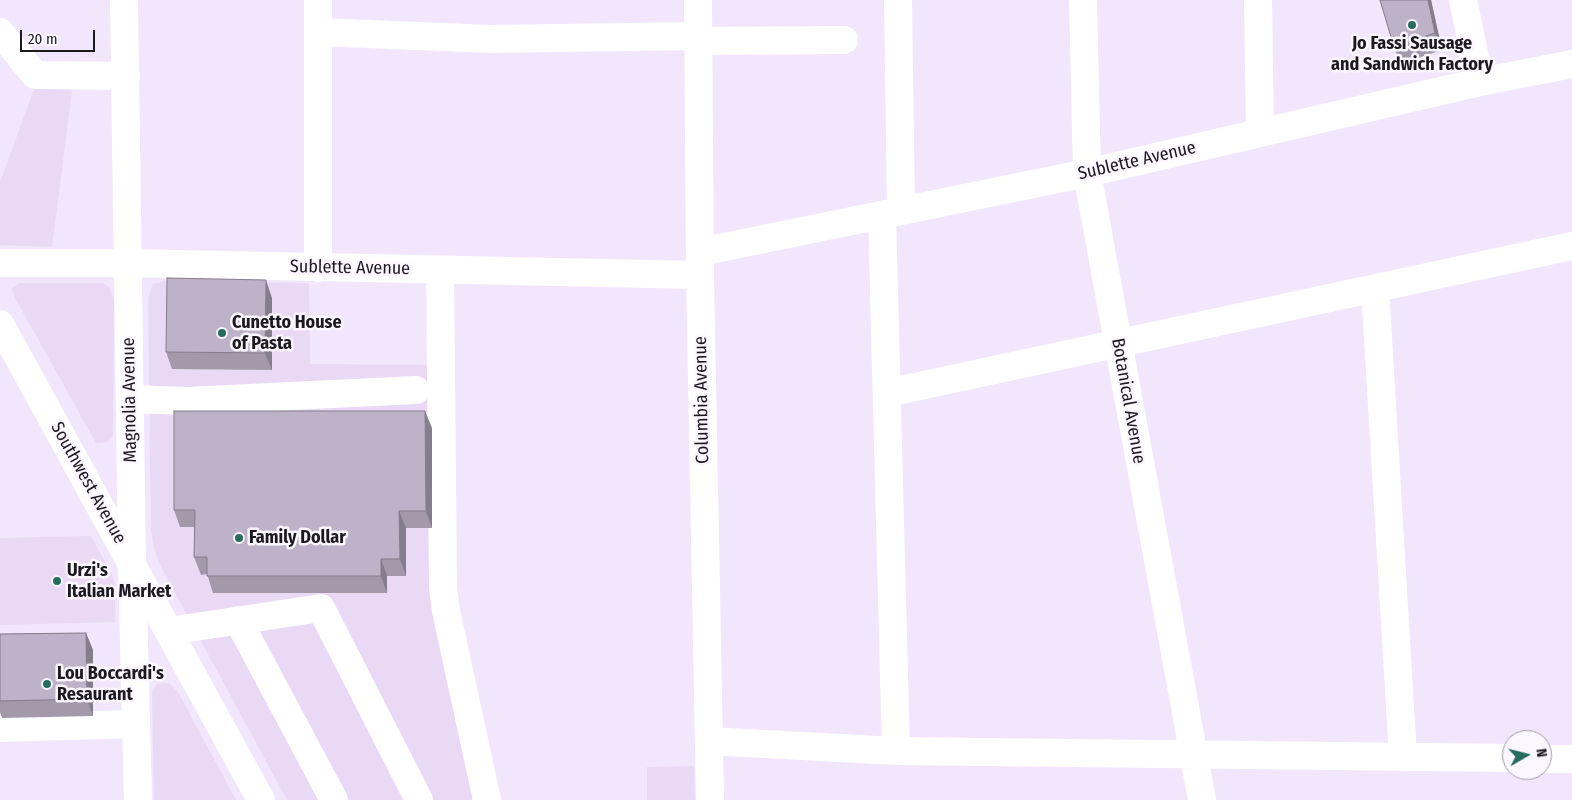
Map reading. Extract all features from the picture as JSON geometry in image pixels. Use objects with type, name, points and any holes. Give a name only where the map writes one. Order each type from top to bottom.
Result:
[{"type":"street","name":"Magnolia Avenue","points":[[124,0],[132,563],[138,800]]},
{"type":"street","points":[[318,0],[318,268]]},
{"type":"street","name":"Columbia Avenue","points":[[698,0],[700,264],[710,800]]},
{"type":"street","points":[[896,751],[887,393],[898,0]]},
{"type":"street","name":"Botanical Avenue","points":[[1083,0],[1087,173],[1202,800]]},
{"type":"street","points":[[1258,0],[1260,133]]},
{"type":"street","points":[[1463,0],[1480,82]]},
{"type":"street","points":[[0,32],[35,75],[126,76]]},
{"type":"street","points":[[319,32],[491,39],[844,40]]},
{"type":"street","name":"Sublette Avenue","points":[[0,263],[129,263],[440,271],[700,264],[892,213],[1087,173],[1480,82],[1572,64]]},
{"type":"street","points":[[887,393],[1572,246]]},
{"type":"street","points":[[440,271],[443,587],[446,611],[487,800]]},
{"type":"street","points":[[1375,288],[1403,757]]},
{"type":"street","name":"Southwest Avenue","points":[[0,324],[262,800]]},
{"type":"street","points":[[130,399],[186,401],[416,390]]},
{"type":"street","points":[[168,631],[321,608],[419,800]]},
{"type":"street","points":[[238,620],[334,800]]},
{"type":"street","points":[[0,728],[136,724]]},
{"type":"street","points":[[709,741],[896,751],[1502,758]]},
{"type":"street","points":[[1552,759],[1572,759]]},
{"type":"shaded area","points":[[73,83],[52,247],[0,245],[0,182],[36,84]]},
{"type":"shaded area","points":[[165,281],[309,283],[310,364],[433,365],[478,800],[287,800],[161,567],[155,551],[151,531],[148,299],[153,284]]},
{"type":"shaded area","points":[[20,283],[103,283],[109,287],[114,300],[113,434],[107,442],[96,443],[15,298],[12,288]]},
{"type":"shaded area","name":"Urzi's Italian Market","points":[[91,536],[112,574],[115,587],[115,622],[0,625],[0,538]]},
{"type":"shaded area","points":[[169,683],[178,692],[236,800],[154,800],[152,693],[157,684]]},
{"type":"shaded area","points":[[694,766],[695,800],[647,800],[647,767]]},
{"type":"building","name":"Jo Fassi Sausage and Sandwich Factory","points":[[1380,0],[1428,0],[1435,33],[1394,47]]},
{"type":"building","name":"Cunetto House of Pasta","points":[[167,278],[266,280],[265,353],[166,352]]},
{"type":"building","points":[[174,411],[425,411],[426,511],[399,511],[400,559],[381,559],[381,576],[207,576],[207,557],[194,557],[195,510],[174,510]]},
{"type":"building","name":"Lou Boccardi's Resaurant","points":[[86,633],[87,699],[0,701],[0,634]]},
{"type":"place","name":"Jo Fassi Sausage and Sandwich Factory","points":[[1412,25]]},
{"type":"place","name":"Cunetto House of Pasta","points":[[222,333]]},
{"type":"place","name":"Family Dollar","points":[[239,538]]},
{"type":"place","name":"Urzi's Italian Market","points":[[57,581]]},
{"type":"place","name":"Lou Boccardi's Resaurant","points":[[47,684]]}]
